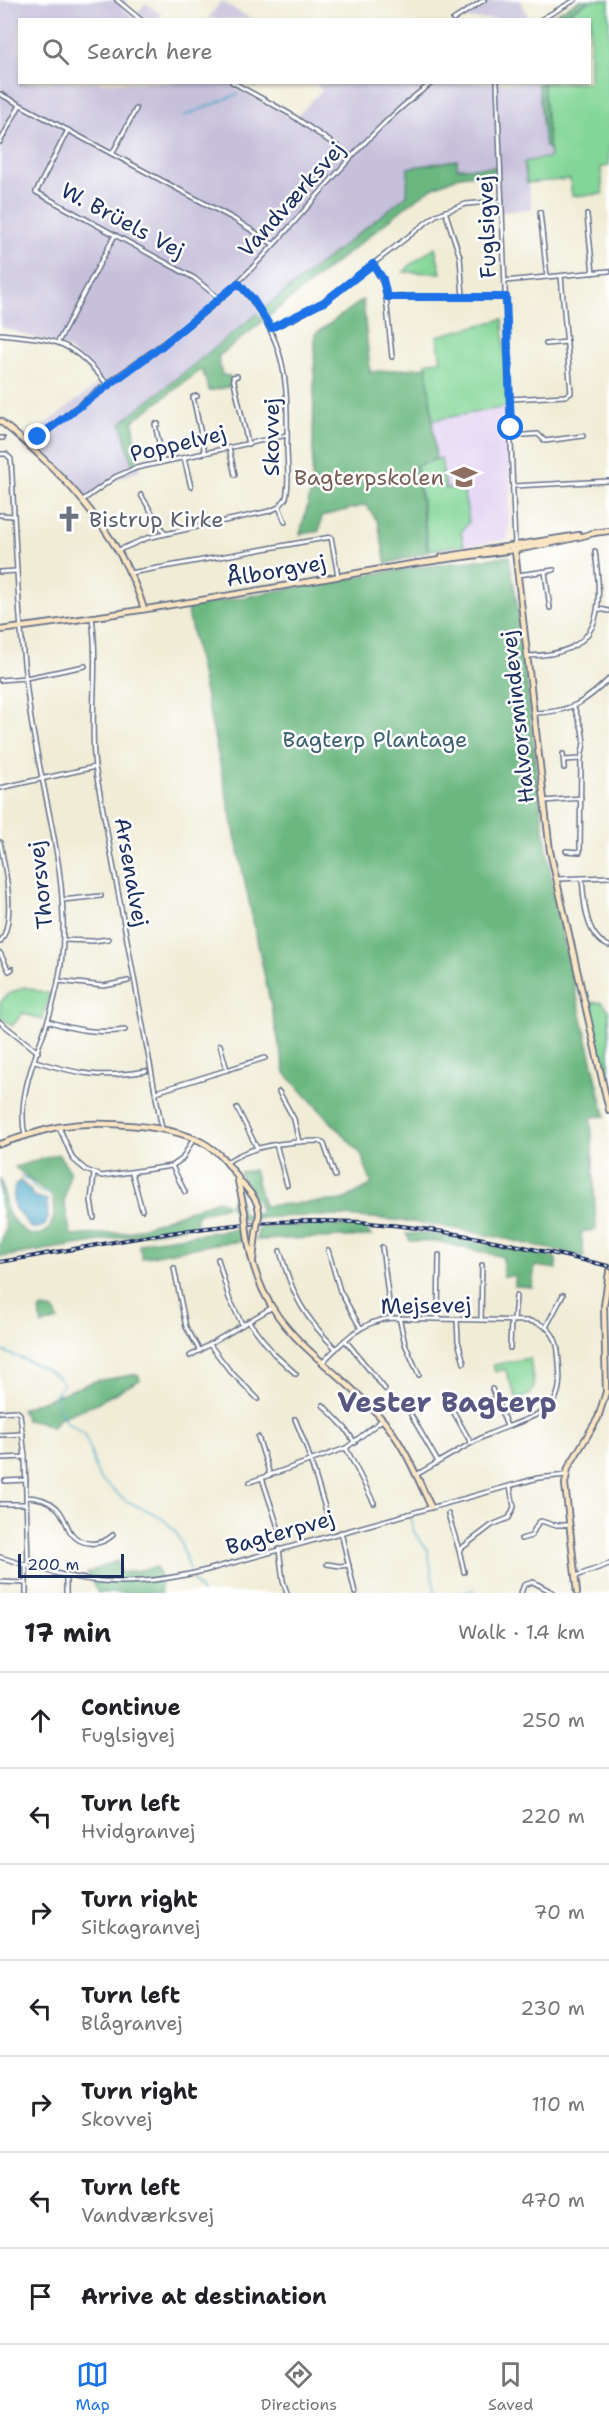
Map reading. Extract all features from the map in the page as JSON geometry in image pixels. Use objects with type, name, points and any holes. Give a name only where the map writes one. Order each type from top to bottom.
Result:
[{"type":"street","points":[[117,0],[139,18]]},
{"type":"street","points":[[456,18],[484,0]]},
{"type":"street","points":[[544,18],[575,0]]},
{"type":"street","points":[[235,84],[290,114],[351,156]]},
{"type":"street","name":"Vandværksvej","points":[[29,444],[107,384],[162,346],[238,283],[384,122],[432,84]]},
{"type":"street","name":"Fuglsigvej","points":[[497,84],[515,551]]},
{"type":"street","points":[[0,94],[242,223],[273,244]]},
{"type":"street","points":[[0,142],[20,105]]},
{"type":"street","points":[[112,154],[136,109]]},
{"type":"street","name":"W. Brüels Vej","points":[[68,130],[36,192],[195,278],[220,299]]},
{"type":"street","points":[[271,328],[324,302],[428,220],[466,204],[502,201]]},
{"type":"street","points":[[445,211],[458,244],[463,297]]},
{"type":"street","points":[[540,212],[547,277]]},
{"type":"street","points":[[587,215],[593,273]]},
{"type":"street","points":[[58,342],[115,235]]},
{"type":"street","points":[[373,264],[383,279],[387,297],[392,357]]},
{"type":"street","points":[[505,281],[609,271]]},
{"type":"street","points":[[510,399],[569,395],[572,388],[561,276]]},
{"type":"street","name":"Skovvej","points":[[117,551],[165,534],[270,511],[279,507],[287,492],[286,376],[271,328],[252,298],[238,283]]},
{"type":"street","points":[[387,297],[506,297]]},
{"type":"street","points":[[0,334],[58,342],[83,356],[107,384]]},
{"type":"street","points":[[546,344],[567,342]]},
{"type":"street","points":[[237,376],[233,377],[248,444]]},
{"type":"street","points":[[197,396],[193,397],[206,453]]},
{"type":"street","points":[[0,421],[29,444],[83,501],[130,573],[144,609]]},
{"type":"street","points":[[158,424],[155,424],[163,462]]},
{"type":"street","points":[[512,436],[538,434],[545,441],[583,436]]},
{"type":"street","name":"Poppelvej","points":[[83,501],[115,477],[136,468],[287,435]]},
{"type":"street","points":[[229,448],[235,475]]},
{"type":"street","name":"Thorsvej","points":[[0,454],[10,456],[20,627],[26,678],[62,900],[63,940],[58,981],[48,1021],[26,1088],[22,1107],[25,1136]]},
{"type":"street","points":[[184,458],[191,487]]},
{"type":"street","points":[[513,486],[609,482]]},
{"type":"street","points":[[141,495],[165,534]]},
{"type":"street","points":[[279,507],[285,522]]},
{"type":"street","points":[[0,515],[14,516]]},
{"type":"street","name":"Ålborgvej","points":[[413,564],[515,544],[609,531]]},
{"type":"street","name":"Ålborgvej","points":[[0,630],[92,618],[413,564],[515,551],[594,533]]},
{"type":"street","points":[[130,573],[331,537],[338,576]]},
{"type":"street","name":"Halvorsmindevej","points":[[515,551],[543,801],[555,879],[609,1110]]},
{"type":"street","points":[[527,656],[549,655],[567,650],[585,636],[599,609],[595,551]]},
{"type":"street","points":[[518,575],[554,570]]},
{"type":"street","points":[[0,572],[17,571]]},
{"type":"street","points":[[545,572],[550,608]]},
{"type":"street","points":[[599,609],[609,611]]},
{"type":"street","name":"Arsenalvej","points":[[92,618],[94,665],[92,739],[95,767],[162,1130]]},
{"type":"street","points":[[0,680],[26,678],[85,666]]},
{"type":"street","points":[[533,713],[549,713],[574,707],[609,679]]},
{"type":"street","points":[[566,851],[580,852],[583,735],[574,707]]},
{"type":"street","points":[[563,754],[564,768]]},
{"type":"street","points":[[564,760],[581,759]]},
{"type":"street","points":[[0,788],[95,767]]},
{"type":"street","points":[[543,801],[581,798]]},
{"type":"street","points":[[0,842],[8,911],[7,930],[0,942]]},
{"type":"street","points":[[555,879],[609,877]]},
{"type":"street","points":[[582,878],[590,927],[597,939],[609,946]]},
{"type":"street","points":[[62,900],[101,896]]},
{"type":"street","points":[[63,940],[108,939]]},
{"type":"street","points":[[0,953],[9,971],[12,969]]},
{"type":"street","points":[[58,981],[97,986],[128,981]]},
{"type":"street","points":[[48,1021],[81,1030],[107,1032],[125,1030]]},
{"type":"street","points":[[1,1024],[38,1052]]},
{"type":"street","points":[[220,1045],[227,1070]]},
{"type":"street","points":[[156,1092],[265,1058]]},
{"type":"street","points":[[35,1060],[67,1071],[94,1076],[146,1071]]},
{"type":"street","points":[[279,1092],[294,1119],[298,1142]]},
{"type":"street","points":[[237,1108],[257,1148]]},
{"type":"street","points":[[0,1144],[59,1126],[109,1124],[162,1130],[194,1138],[208,1145],[227,1162],[254,1196],[259,1214],[254,1269]]},
{"type":"street","points":[[59,1126],[73,1159],[94,1174],[110,1176],[171,1166],[182,1159],[194,1138]]},
{"type":"street","points":[[227,1162],[239,1154],[276,1144],[322,1142],[335,1176]]},
{"type":"street","points":[[276,1144],[287,1185]]},
{"type":"street","points":[[171,1166],[185,1192]]},
{"type":"street","points":[[132,1173],[142,1210]]},
{"type":"street","points":[[94,1174],[91,1201],[94,1218]]},
{"type":"street","points":[[236,1175],[254,1269],[271,1308],[296,1338],[382,1420],[403,1448],[431,1507]]},
{"type":"street","points":[[382,1247],[391,1318]]},
{"type":"street","points":[[328,1250],[340,1291],[360,1328]]},
{"type":"street","points":[[280,1251],[289,1283],[300,1306],[317,1330],[336,1349]]},
{"type":"street","points":[[438,1318],[439,1255]]},
{"type":"street","points":[[218,1259],[226,1292],[242,1324]]},
{"type":"street","points":[[481,1320],[482,1265]]},
{"type":"street","points":[[174,1268],[186,1327],[200,1351]]},
{"type":"street","points":[[577,1593],[565,1491],[566,1475],[606,1400],[604,1306],[609,1273]]},
{"type":"street","points":[[416,1475],[471,1443],[545,1410],[554,1401],[560,1386],[557,1348],[553,1335],[546,1327],[563,1295]]},
{"type":"street","points":[[510,1348],[516,1296]]},
{"type":"street","points":[[190,1356],[271,1308]]},
{"type":"street","points":[[399,1317],[405,1344],[419,1375]]},
{"type":"street","name":"Mejsevej","points":[[322,1363],[360,1328],[377,1320],[399,1317],[512,1320],[533,1321],[546,1327]]},
{"type":"street","points":[[457,1319],[458,1341],[465,1363]]},
{"type":"street","points":[[249,1322],[274,1354],[296,1374]]},
{"type":"street","points":[[345,1340],[385,1389]]},
{"type":"street","points":[[210,1345],[230,1371],[258,1399]]},
{"type":"street","points":[[492,1389],[507,1426]]},
{"type":"street","points":[[449,1404],[471,1443]]},
{"type":"street","points":[[323,1405],[345,1428],[354,1443]]},
{"type":"street","points":[[0,1412],[19,1412],[23,1434],[26,1480],[26,1593]]},
{"type":"street","points":[[411,1415],[438,1462]]},
{"type":"street","points":[[296,1419],[312,1461],[327,1514]]},
{"type":"street","points":[[250,1482],[346,1448],[382,1420]]},
{"type":"street","points":[[0,1435],[23,1434]]},
{"type":"street","points":[[258,1437],[270,1475]]},
{"type":"street","points":[[346,1448],[374,1503]]},
{"type":"street","points":[[3,1458],[25,1457]]},
{"type":"street","name":"Bagterpvej","points":[[0,1557],[66,1577],[108,1583],[156,1581],[198,1572],[538,1478],[566,1475]]},
{"type":"street","points":[[262,1478],[279,1530]]},
{"type":"street","points":[[5,1480],[26,1480]]},
{"type":"street","points":[[459,1550],[492,1525],[509,1518],[514,1507],[510,1486]]},
{"type":"street","points":[[26,1497],[40,1499],[52,1505],[62,1514],[73,1535],[82,1541],[99,1543],[113,1535]]},
{"type":"street","points":[[0,1504],[26,1504]]},
{"type":"street","points":[[448,1514],[464,1572]]},
{"type":"street","points":[[521,1539],[531,1536],[538,1523],[542,1521],[553,1525],[570,1525]]},
{"type":"street","points":[[341,1532],[356,1593]]},
{"type":"street","points":[[279,1550],[283,1581],[288,1593]]},
{"type":"street","points":[[327,1564],[349,1565]]},
{"type":"street","points":[[576,1576],[609,1564]]},
{"type":"street","points":[[66,1577],[66,1593]]},
{"type":"street","points":[[0,1582],[26,1583]]},
{"type":"street","points":[[521,1593],[524,1585],[532,1582],[554,1593]]},
{"type":"shaded area","points":[[0,0],[127,0],[122,8],[134,17],[146,3],[161,14],[158,18],[18,18],[18,84],[236,84],[234,87],[294,119],[322,90],[316,84],[538,84],[545,146],[549,150],[550,157],[524,162],[532,208],[500,213],[497,167],[456,168],[457,160],[407,195],[121,422],[132,464],[139,465],[140,470],[108,483],[88,500],[72,478],[29,437],[99,383],[69,349],[0,327]]},
{"type":"shaded area","points":[[497,0],[520,0],[529,18],[464,18]]},
{"type":"shaded area","points":[[221,1],[249,18],[209,18]]},
{"type":"shaded area","name":"Bagterpskolen","points":[[507,407],[510,489],[508,539],[428,552],[416,466],[436,459],[433,420]]},
{"type":"green space","points":[[580,0],[591,0],[558,18],[548,18]]},
{"type":"green space","points":[[591,0],[609,0],[609,166],[601,167],[603,194],[572,196],[570,179],[527,183],[524,162],[550,157],[543,84],[591,84],[591,18],[558,18]]},
{"type":"green space","points":[[538,84],[543,84],[549,150],[545,146]]},
{"type":"green space","points":[[457,160],[457,168],[497,167],[498,171],[460,176],[434,187],[409,204],[268,317],[263,309],[407,195],[408,168]]},
{"type":"green space","points":[[435,247],[441,273],[404,272],[410,265]]},
{"type":"green space","points":[[363,300],[370,372],[427,367],[436,459],[416,466],[428,552],[386,564],[378,522],[366,505],[322,516],[319,531],[300,534],[312,488],[315,334]]},
{"type":"green space","points":[[258,313],[263,321],[218,357],[222,375],[230,376],[232,386],[209,391],[202,369],[133,421],[139,465],[132,464],[121,423]]},
{"type":"green space","points":[[503,319],[507,407],[433,420],[426,363],[441,360],[437,336]]},
{"type":"green space","points":[[441,458],[446,489],[463,487],[469,522],[461,532],[464,545],[429,550],[417,466]]},
{"type":"green space","name":"Bagterp Plantage","points":[[509,556],[520,622],[548,859],[605,1116],[591,1117],[596,1230],[581,1232],[584,1257],[481,1234],[379,1218],[308,1216],[262,1217],[235,1221],[233,1210],[229,1205],[238,1193],[242,1214],[260,1214],[257,1203],[241,1178],[240,1172],[254,1170],[264,1206],[343,1200],[371,1185],[371,1182],[361,1154],[285,1073],[187,607],[389,571]]},
{"type":"green space","points":[[24,987],[50,994],[42,1020],[23,1013],[12,1026],[0,1016],[0,1003],[7,995]]},
{"type":"green space","points":[[601,1002],[609,1010],[609,1091],[588,1003]]},
{"type":"green space","points":[[58,1154],[70,1171],[64,1202],[71,1236],[130,1232],[218,1200],[226,1203],[226,1206],[196,1215],[197,1223],[193,1226],[0,1257],[0,1244],[6,1229],[0,1201],[0,1178],[11,1218],[30,1235],[42,1234],[49,1230],[54,1216],[53,1198],[15,1167]]},
{"type":"green space","points":[[322,1225],[365,1227],[371,1236],[256,1240],[259,1227]]},
{"type":"green space","points":[[236,1229],[244,1232],[245,1241],[214,1244],[142,1258],[139,1245],[149,1241]]},
{"type":"green space","points":[[420,1233],[552,1257],[556,1259],[557,1269],[535,1266],[532,1287],[515,1286],[515,1276],[503,1276],[503,1257],[440,1242],[410,1241],[406,1234]]},
{"type":"green space","points":[[42,1308],[54,1310],[58,1320],[42,1325],[39,1311]]},
{"type":"green space","points":[[530,1358],[534,1387],[531,1394],[517,1400],[505,1369],[495,1372],[493,1365]]},
{"type":"green space","points":[[138,1374],[140,1380],[93,1405],[59,1418],[52,1428],[41,1422],[26,1420],[21,1409],[95,1381]]},
{"type":"green space","points":[[117,1561],[121,1573],[156,1567],[160,1577],[161,1593],[98,1593],[87,1573]]},
{"type":"water","points":[[20,1181],[33,1196],[47,1200],[48,1218],[45,1225],[31,1228],[14,1207],[15,1185]]},
{"type":"waterway","points":[[460,18],[492,0]]},
{"type":"waterway","points":[[254,87],[260,84]]},
{"type":"waterway","points":[[184,116],[238,94]]},
{"type":"waterway","points":[[21,1176],[29,1180],[38,1191],[47,1193]]},
{"type":"waterway","points":[[0,1350],[45,1369],[60,1379],[63,1384],[55,1397],[58,1405]]},
{"type":"waterway","points":[[59,1408],[66,1422],[85,1434],[99,1478],[126,1501],[155,1514],[176,1532],[189,1569]]},
{"type":"waterway","points":[[411,1517],[414,1532],[428,1551],[435,1593]]},
{"type":"waterway","points":[[192,1578],[202,1593]]},
{"type":"waterway","points":[[463,1593],[473,1590],[475,1593]]},
{"type":"railway","points":[[0,1262],[198,1229],[317,1221],[427,1229],[500,1242],[609,1266]]},
{"type":"place","name":"Bagterpskolen","points":[[464,477]]},
{"type":"place","name":"Bistrup Kirke","points":[[69,519]]},
{"type":"district","name":"Vester Bagterp","points":[[447,1402]]},
{"type":"route","points":[[38,437],[107,384],[162,346],[238,283],[252,298],[271,328],[324,302],[373,264],[383,279],[387,297],[506,297],[511,428]]}]
